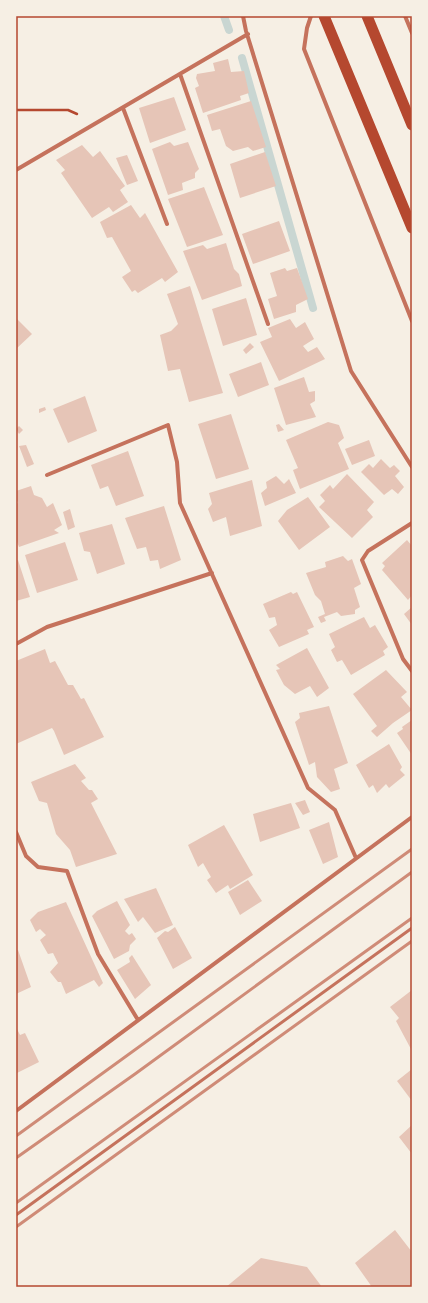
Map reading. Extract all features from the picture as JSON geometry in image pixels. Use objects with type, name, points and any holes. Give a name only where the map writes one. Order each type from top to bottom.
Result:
[{"type":"highway","points":[[324,16],[412,228]]},
{"type":"highway","points":[[367,16],[412,125]]},
{"type":"street","points":[[243,16],[351,371],[412,467]]},
{"type":"street","points":[[311,16],[307,28],[304,49],[412,321]]},
{"type":"street","points":[[405,16],[412,33]]},
{"type":"street","points":[[16,170],[248,34]]},
{"type":"street","points":[[180,74],[268,324]]},
{"type":"street","points":[[123,108],[167,224]]},
{"type":"street","points":[[47,475],[168,425],[177,462],[180,503],[308,788],[335,810],[356,858]]},
{"type":"street","points":[[412,523],[368,551],[362,560],[403,659],[412,671]]},
{"type":"street","points":[[16,644],[47,627],[212,573]]},
{"type":"street","points":[[16,1111],[412,817]]},
{"type":"street","points":[[16,832],[26,856],[38,867],[67,871],[98,954],[138,1020]]},
{"type":"lane","points":[[16,1215],[412,928]]},
{"type":"path","points":[[16,110],[68,110],[96,123]]},
{"type":"building","points":[[228,59],[231,72],[244,71],[249,93],[240,96],[241,100],[203,113],[195,88],[199,86],[196,78],[197,74],[215,71],[213,63]]},
{"type":"building","points":[[174,97],[186,130],[150,143],[139,108]]},
{"type":"building","points":[[251,101],[266,147],[253,151],[248,147],[233,151],[226,146],[220,129],[212,131],[207,115]]},
{"type":"building","points":[[170,142],[174,146],[188,142],[199,169],[195,173],[195,178],[182,183],[183,190],[168,195],[152,149]]},
{"type":"building","points":[[82,145],[93,157],[100,151],[125,186],[120,190],[128,202],[113,212],[109,207],[92,218],[61,173],[65,170],[56,160]]},
{"type":"building","points":[[265,152],[276,186],[240,198],[230,164]]},
{"type":"building","points":[[127,155],[138,181],[127,185],[116,158]]},
{"type":"building","points":[[204,187],[223,235],[187,247],[168,199]]},
{"type":"building","points":[[131,205],[140,218],[145,213],[178,272],[165,282],[162,278],[138,293],[135,290],[132,292],[122,277],[131,271],[112,237],[107,238],[100,222]]},
{"type":"building","points":[[279,221],[290,251],[253,264],[242,234]]},
{"type":"building","points":[[226,243],[234,269],[239,274],[242,286],[202,300],[183,251],[203,245],[207,249]]},
{"type":"building","points":[[285,268],[287,271],[297,268],[308,299],[296,305],[296,312],[274,319],[268,299],[277,296],[270,273]]},
{"type":"building","points":[[190,286],[223,393],[189,402],[180,369],[168,371],[160,335],[171,331],[178,324],[167,294]]},
{"type":"building","points":[[246,298],[257,335],[223,346],[212,309]]},
{"type":"building","points":[[16,318],[32,334],[16,349]]},
{"type":"building","points":[[290,319],[296,328],[305,322],[314,339],[303,346],[308,352],[317,347],[325,359],[279,381],[260,342],[272,337],[268,328]]},
{"type":"building","points":[[250,343],[254,347],[246,354],[243,350]]},
{"type":"building","points":[[261,362],[269,385],[238,397],[229,374]]},
{"type":"building","points":[[304,377],[309,392],[315,391],[315,401],[310,404],[316,417],[286,425],[274,388]]},
{"type":"building","points":[[85,396],[97,431],[68,443],[53,409]]},
{"type":"building","points":[[45,407],[46,410],[39,413],[39,409]]},
{"type":"building","points":[[231,414],[249,469],[216,479],[198,424]]},
{"type":"building","points":[[328,422],[339,425],[344,438],[338,443],[349,469],[300,489],[293,470],[298,468],[286,440]]},
{"type":"building","points":[[279,424],[284,430],[278,432],[276,425]]},
{"type":"building","points":[[19,426],[23,430],[19,434],[16,429]]},
{"type":"building","points":[[369,440],[375,456],[352,465],[345,449]]},
{"type":"building","points":[[26,445],[34,464],[27,467],[19,446]]},
{"type":"building","points":[[128,451],[144,496],[116,506],[108,486],[100,489],[91,465]]},
{"type":"building","points":[[381,459],[390,468],[394,465],[400,471],[395,476],[404,487],[398,494],[392,489],[384,495],[361,472],[369,464],[373,468]]},
{"type":"building","points":[[347,474],[374,502],[367,510],[373,517],[352,538],[319,507],[325,501],[320,495],[330,485],[333,489]]},
{"type":"building","points":[[276,476],[284,484],[289,479],[296,493],[265,506],[261,493],[267,488],[266,482]]},
{"type":"building","points":[[252,480],[262,526],[230,536],[226,517],[213,522],[208,509],[212,504],[209,493]]},
{"type":"building","points":[[31,486],[34,495],[42,498],[47,507],[53,503],[62,525],[54,530],[59,533],[19,547],[16,539],[16,504],[18,503],[16,491]]},
{"type":"building","points":[[308,497],[330,527],[299,550],[278,521],[287,510]]},
{"type":"building","points":[[164,506],[181,560],[160,569],[158,560],[150,561],[146,547],[137,549],[125,518]]},
{"type":"building","points":[[70,509],[75,527],[68,530],[63,512]]},
{"type":"building","points":[[112,524],[125,564],[97,574],[90,552],[84,551],[79,533]]},
{"type":"building","points":[[407,540],[412,546],[412,595],[408,600],[382,570],[385,566],[382,563]]},
{"type":"building","points":[[65,542],[78,580],[37,593],[25,555]]},
{"type":"building","points":[[343,556],[348,561],[352,559],[361,584],[354,588],[360,607],[355,610],[355,614],[341,616],[337,612],[324,617],[326,621],[321,623],[318,617],[325,614],[321,601],[315,595],[306,573],[326,567],[325,562]]},
{"type":"building","points":[[18,560],[30,597],[16,601],[16,561]]},
{"type":"building","points":[[291,592],[293,594],[297,592],[314,627],[307,630],[309,634],[279,647],[269,630],[277,625],[275,617],[269,618],[263,604]]},
{"type":"building","points":[[412,607],[412,625],[404,614]]},
{"type":"building","points":[[364,617],[370,628],[375,625],[388,647],[383,651],[385,655],[351,675],[342,660],[337,662],[331,650],[335,647],[329,634]]},
{"type":"building","points":[[307,648],[329,688],[317,697],[310,686],[295,694],[284,685],[276,670],[280,669],[276,665]]},
{"type":"building","points":[[45,649],[50,663],[55,661],[68,685],[73,685],[81,699],[84,698],[104,737],[64,755],[52,728],[16,744],[16,661]]},
{"type":"building","points":[[386,670],[407,692],[401,697],[412,710],[393,723],[377,737],[371,731],[377,726],[353,694]]},
{"type":"building","points":[[329,706],[348,763],[334,769],[340,789],[331,792],[317,777],[315,762],[309,765],[295,722],[300,718],[299,713]]},
{"type":"building","points":[[412,720],[412,755],[397,733],[403,729],[402,727]]},
{"type":"building","points":[[389,744],[402,767],[400,770],[405,775],[389,788],[386,784],[377,793],[373,785],[369,788],[356,765]]},
{"type":"building","points":[[75,764],[86,778],[81,781],[89,790],[92,790],[98,799],[91,803],[117,854],[76,867],[70,850],[56,834],[47,803],[39,801],[31,782]]},
{"type":"building","points":[[305,800],[310,812],[303,815],[295,803]]},
{"type":"building","points":[[291,803],[300,828],[260,842],[253,814]]},
{"type":"building","points":[[329,822],[338,857],[323,864],[309,830]]},
{"type":"building","points":[[224,825],[253,875],[230,889],[228,885],[216,893],[207,880],[211,877],[203,863],[198,867],[188,845]]},
{"type":"building","points":[[248,880],[262,901],[240,915],[228,892]]},
{"type":"building","points":[[156,888],[173,925],[155,933],[143,917],[138,922],[124,899]]},
{"type":"building","points":[[117,901],[130,925],[125,931],[129,935],[132,933],[136,939],[130,945],[129,951],[114,959],[92,916],[97,911]]},
{"type":"building","points":[[66,902],[103,983],[99,987],[94,980],[66,994],[61,982],[58,982],[50,972],[58,963],[53,953],[48,954],[40,940],[46,935],[40,929],[36,932],[30,920],[38,912]]},
{"type":"building","points":[[175,927],[192,958],[173,969],[157,938],[165,931],[168,932]]},
{"type":"building","points":[[18,950],[31,987],[16,994],[16,951]]},
{"type":"building","points":[[132,955],[151,985],[135,999],[117,970],[130,962],[129,958]]},
{"type":"building","points":[[412,990],[412,1051],[396,1021],[399,1018],[390,1007]]},
{"type":"building","points":[[16,1027],[20,1035],[25,1033],[39,1062],[17,1073]]},
{"type":"building","points":[[412,1069],[412,1101],[397,1081]]},
{"type":"building","points":[[412,1125],[412,1154],[399,1137]]},
{"type":"building","points":[[395,1230],[412,1252],[412,1287],[372,1287],[355,1263]]},
{"type":"building","points":[[261,1258],[307,1267],[322,1287],[226,1287]]},
{"type":"waterway","points":[[224,16],[229,30]]},
{"type":"waterway","points":[[242,58],[313,308]]},
{"type":"railway","points":[[16,1136],[412,849]]},
{"type":"railway","points":[[16,1158],[135,1074],[412,872]]},
{"type":"railway","points":[[16,1203],[412,918]]},
{"type":"railway","points":[[16,1227],[412,941]]}]
